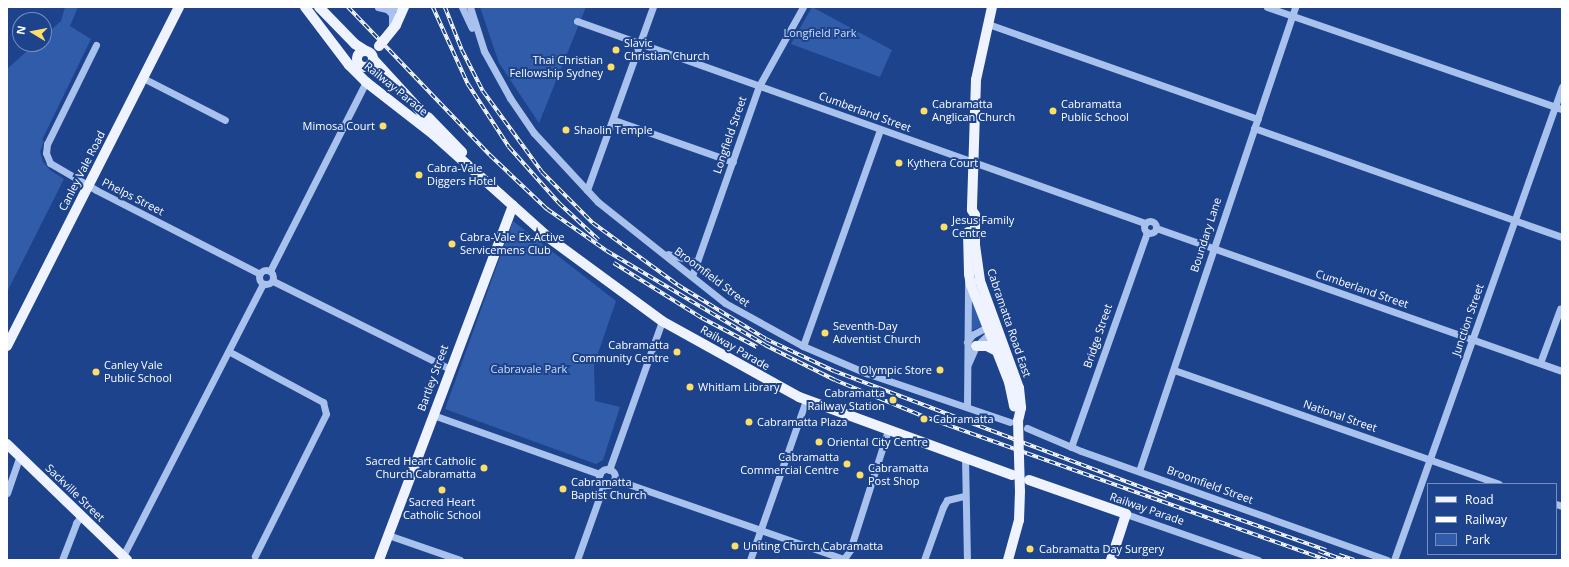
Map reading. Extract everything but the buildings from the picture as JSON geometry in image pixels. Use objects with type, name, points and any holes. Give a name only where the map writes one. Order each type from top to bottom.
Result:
[{"type":"main road","name":"Canley Vale Road","points":[[7,346],[179,7]]},
{"type":"main road","name":"Railway Parade","points":[[305,7],[349,65],[366,82],[434,135],[513,206],[603,279],[662,321],[806,400],[1012,475]]},
{"type":"main road","points":[[309,7],[317,22]]},
{"type":"main road","points":[[381,43],[394,11],[404,7]]},
{"type":"main road","points":[[360,64],[369,66],[370,54],[391,32],[404,7]]},
{"type":"main road","name":"Cabramatta Road East","points":[[992,7],[976,80],[972,210],[975,215],[976,257],[980,281],[993,328],[997,351],[1018,408]]},
{"type":"main road","points":[[323,9],[349,37],[370,54],[391,79]]},
{"type":"main road","points":[[349,37],[360,64],[377,70],[391,79]]},
{"type":"main road","points":[[360,64],[359,53],[370,54]]},
{"type":"main road","name":"Railway Parade","points":[[391,79],[462,152],[482,178]]},
{"type":"main road","points":[[420,109],[434,135]]},
{"type":"main road","name":"Bartley Street","points":[[379,560],[450,369],[513,206]]},
{"type":"main road","name":"Cabramatta Road East","points":[[972,210],[968,215],[968,274],[1015,372],[1018,408],[1014,422],[1020,491],[1017,527],[1008,560]]},
{"type":"main road","points":[[971,345],[988,346],[997,351]]},
{"type":"main road","name":"Sackville Street","points":[[7,444],[125,558]]},
{"type":"main road","name":"Railway Parade","points":[[1029,480],[1126,514]]},
{"type":"main road","points":[[1111,560],[1126,514]]},
{"type":"street","points":[[378,7],[394,11],[391,32]]},
{"type":"street","points":[[462,7],[480,42]]},
{"type":"street","points":[[470,7],[480,42]]},
{"type":"street","points":[[587,190],[614,120],[653,7]]},
{"type":"street","name":"Longfield Street","points":[[692,276],[759,86],[803,7]]},
{"type":"street","points":[[1268,7],[1559,108]]},
{"type":"street","name":"Boundary Lane","points":[[1139,471],[1295,7]]},
{"type":"street","name":"Cumberland Street","points":[[577,21],[1145,223],[1152,221],[1156,228],[1562,371]]},
{"type":"street","points":[[988,24],[1258,119]]},
{"type":"street","name":"Broomfield Street","points":[[480,42],[510,98],[534,134],[587,190],[658,250],[737,311],[803,346],[866,373],[1014,422]]},
{"type":"street","name":"Phelps Street","points":[[96,45],[48,142],[46,153],[53,167],[260,274]]},
{"type":"street","points":[[143,78],[225,120]]},
{"type":"street","points":[[270,271],[366,82]]},
{"type":"street","name":"Junction Street","points":[[1394,560],[1515,220],[1559,108],[1562,87]]},
{"type":"street","points":[[614,120],[733,162]]},
{"type":"street","points":[[1254,128],[1562,237]]},
{"type":"street","points":[[803,346],[880,130]]},
{"type":"street","points":[[1145,223],[1146,232],[1152,232],[1156,228]]},
{"type":"street","name":"Bridge Street","points":[[1071,447],[1146,232]]},
{"type":"street","points":[[658,250],[682,260],[696,262]]},
{"type":"street","points":[[263,284],[260,281],[260,274],[264,270],[270,271],[273,274],[273,281]]},
{"type":"street","name":"Cabramatta Road East","points":[[968,274],[971,345]]},
{"type":"street","points":[[125,558],[263,284],[273,281],[450,369]]},
{"type":"street","points":[[1540,363],[1560,310]]},
{"type":"street","points":[[433,415],[600,474],[609,470],[662,321]]},
{"type":"street","name":"Cabramatta Road East","points":[[971,345],[993,328]]},
{"type":"street","name":"Cabramatta Road East","points":[[967,407],[968,364],[972,335],[993,328]]},
{"type":"street","points":[[230,352],[323,402],[326,414],[255,556]]},
{"type":"street","name":"National Street","points":[[1174,370],[1496,483]]},
{"type":"street","points":[[750,560],[806,400]]},
{"type":"street","name":"Broomfield Street","points":[[1027,428],[1071,447],[1387,560]]},
{"type":"street","points":[[614,479],[844,559],[850,550],[888,430]]},
{"type":"street","points":[[7,493],[20,456]]},
{"type":"street","points":[[965,457],[967,560]]},
{"type":"street","points":[[600,474],[600,481],[604,484],[610,484],[614,479],[613,472],[609,470]]},
{"type":"street","points":[[577,560],[604,484]]},
{"type":"street","points":[[924,560],[943,507],[947,500],[965,496]]},
{"type":"street","name":"Railway Parade","points":[[1126,514],[1258,560]]},
{"type":"street","points":[[62,560],[76,523],[82,516]]},
{"type":"street","points":[[388,535],[460,560]]},
{"type":"green space","points":[[65,7],[78,7],[70,26],[91,39],[42,140],[44,141],[40,152],[43,162],[50,170],[64,179],[7,292],[7,69],[26,52],[52,52],[52,29],[61,21]]},
{"type":"green space","points":[[480,7],[586,7],[539,123],[499,63]]},
{"type":"green space","name":"Longfield Park","points":[[812,7],[892,50],[880,77],[791,44]]},
{"type":"green space","name":"Cabravale Park","points":[[513,221],[616,301],[594,365],[595,401],[620,407],[603,460],[596,464],[445,409]]},
{"type":"green space","points":[[970,292],[982,326],[969,332]]},
{"type":"railway","points":[[348,7],[490,155],[547,209],[607,251],[765,345],[835,380],[925,417],[1327,560]]},
{"type":"railway","points":[[433,7],[468,84],[509,147],[559,203],[599,240]]},
{"type":"railway","points":[[445,7],[462,50],[483,91],[542,172],[593,223],[678,285],[766,339],[834,371],[1167,497]]},
{"type":"railway","points":[[614,263],[702,318],[757,347]]},
{"type":"railway","points":[[1162,492],[1326,550]]},
{"type":"railway","points":[[1319,551],[1344,560]]},
{"type":"railway","points":[[1339,555],[1354,560]]},
{"type":"place","name":"Slavic Christian Church","points":[[616,50]]},
{"type":"place","name":"Thai Christian Fellowship Sydney","points":[[611,67]]},
{"type":"place","name":"Cabramatta Anglican Church","points":[[924,111]]},
{"type":"place","name":"Cabramatta Public School","points":[[1053,111]]},
{"type":"place","name":"Mimosa Court","points":[[383,126]]},
{"type":"place","name":"Shaolin Temple","points":[[566,130]]},
{"type":"place","name":"Kythera Court","points":[[899,163]]},
{"type":"place","name":"Cabra-Vale Diggers Hotel","points":[[419,175]]},
{"type":"place","name":"Jesus Family Centre","points":[[944,227]]},
{"type":"place","name":"Cabra-Vale Ex-Active Servicemens Club","points":[[452,244]]},
{"type":"place","name":"Seventh-Day Adventist Church","points":[[825,333]]},
{"type":"place","name":"Cabramatta Community Centre","points":[[677,352]]},
{"type":"place","name":"Olympic Store","points":[[940,370]]},
{"type":"place","name":"Canley Vale Public School","points":[[96,372]]},
{"type":"place","name":"Whitlam Library","points":[[690,387]]},
{"type":"place","name":"Cabramatta Railway Station","points":[[893,400]]},
{"type":"place","name":"Cabramatta","points":[[924,419]]},
{"type":"place","name":"Cabramatta Plaza","points":[[749,422]]},
{"type":"place","name":"Oriental City Centre","points":[[819,442]]},
{"type":"place","name":"Cabramatta Commercial Centre","points":[[847,464]]},
{"type":"place","name":"Sacred Heart Catholic Church Cabramatta","points":[[484,468]]},
{"type":"place","name":"Cabramatta Post Shop","points":[[860,475]]},
{"type":"place","name":"Cabramatta Baptist Church","points":[[563,489]]},
{"type":"place","name":"Sacred Heart Catholic School","points":[[442,490]]},
{"type":"place","name":"Uniting Church Cabramatta","points":[[735,546]]},
{"type":"place","name":"Cabramatta Day Surgery","points":[[1030,549]]}]
